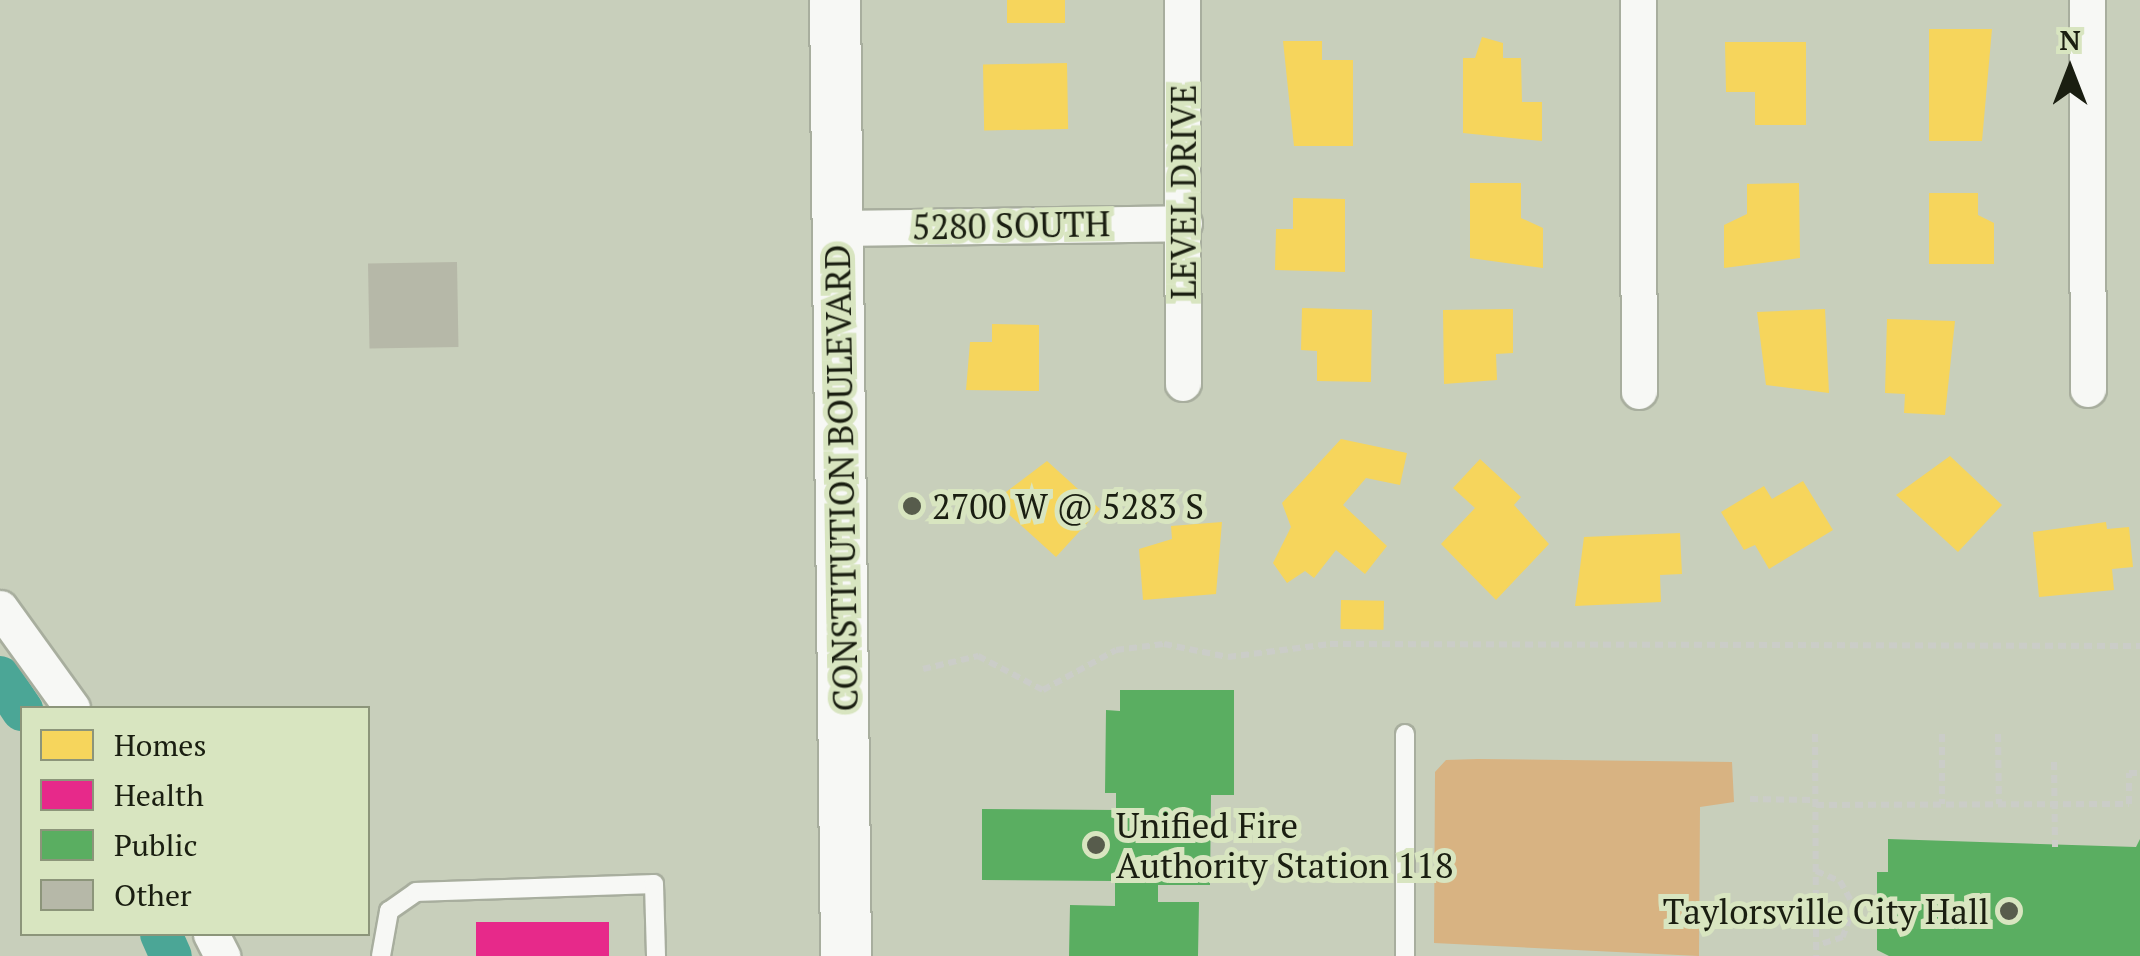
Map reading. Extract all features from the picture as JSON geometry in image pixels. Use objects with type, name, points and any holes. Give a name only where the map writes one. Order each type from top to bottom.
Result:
[{"type":"main road","name":"CONSTITUTION BOULEVARD","points":[[834,0],[846,956]]},
{"type":"street","name":"LEVEL DRIVE","points":[[1182,0],[1182,383]]},
{"type":"street","points":[[1638,0],[1640,391]]},
{"type":"street","points":[[2087,0],[2088,389]]},
{"type":"street","name":"5280 SOUTH","points":[[838,228],[1184,223]]},
{"type":"street","points":[[0,608],[71,706]]},
{"type":"lane","points":[[1406,734],[1406,956]]},
{"type":"lane","points":[[382,956],[389,911],[416,892],[654,884],[656,956]]},
{"type":"path","points":[[923,669],[978,656],[1042,690],[1116,650],[1148,644],[1228,657],[1330,644],[2140,646]]},
{"type":"path","points":[[1815,734],[1816,956]]},
{"type":"path","points":[[1942,734],[1942,804]]},
{"type":"path","points":[[1998,734],[1999,804]]},
{"type":"path","points":[[2054,762],[2055,847]]},
{"type":"path","points":[[1750,799],[2129,804],[2129,773],[2140,773]]},
{"type":"path","points":[[1816,872],[1840,880],[1854,906],[1843,937],[1816,946]]},
{"type":"path","points":[[1751,912],[1816,913]]},
{"type":"shaded area","points":[[1446,760],[1732,762],[1734,802],[1700,807],[1699,956],[1434,943],[1435,772]]},
{"type":"building: Homes","points":[[1007,0],[1065,0],[1065,23],[1007,23]]},
{"type":"building: Homes","points":[[1929,29],[1992,29],[1982,141],[1929,141]]},
{"type":"building: Homes","points":[[1482,37],[1503,43],[1503,58],[1521,58],[1522,102],[1542,102],[1542,141],[1463,133],[1463,58],[1475,58]]},
{"type":"building: Homes","points":[[1283,41],[1322,41],[1322,60],[1353,60],[1353,146],[1294,146]]},
{"type":"building: Homes","points":[[1725,42],[1806,42],[1806,125],[1755,125],[1755,92],[1726,92]]},
{"type":"building: Homes","points":[[1067,63],[1068,129],[984,130],[983,64]]},
{"type":"building: Homes","points":[[1470,183],[1521,183],[1521,218],[1543,228],[1543,268],[1470,258]]},
{"type":"building: Homes","points":[[1799,183],[1800,258],[1724,268],[1724,225],[1747,214],[1747,184]]},
{"type":"building: Homes","points":[[1929,193],[1978,193],[1978,215],[1994,223],[1994,264],[1929,264]]},
{"type":"building: Homes","points":[[1293,198],[1345,199],[1345,272],[1275,270],[1276,229],[1293,229]]},
{"type":"building: Homes","points":[[1302,308],[1372,310],[1371,382],[1317,381],[1317,351],[1301,350]]},
{"type":"building: Homes","points":[[1513,309],[1513,353],[1496,354],[1497,380],[1444,384],[1443,310]]},
{"type":"building: Homes","points":[[1825,309],[1829,393],[1766,385],[1757,312]]},
{"type":"building: Homes","points":[[1887,319],[1955,321],[1945,415],[1904,413],[1905,394],[1885,393]]},
{"type":"building: Homes","points":[[992,324],[1039,325],[1039,391],[966,390],[970,342],[992,342]]},
{"type":"building: Homes","points":[[1341,439],[1407,453],[1400,485],[1366,478],[1343,505],[1387,546],[1365,574],[1336,550],[1314,578],[1305,571],[1287,583],[1273,563],[1291,527],[1282,503]]},
{"type":"building: Homes","points":[[1950,456],[2002,505],[1958,552],[1896,495]]},
{"type":"building: Homes","points":[[1480,459],[1521,497],[1514,505],[1549,544],[1496,600],[1441,544],[1475,508],[1453,488]]},
{"type":"building: Homes","points":[[1047,461],[1100,509],[1056,557],[994,501]]},
{"type":"building: Homes","points":[[1803,481],[1833,530],[1769,569],[1755,545],[1744,550],[1721,512],[1764,486],[1772,499]]},
{"type":"building: Homes","points":[[1222,522],[1216,594],[1143,600],[1139,549],[1172,539],[1171,526]]},
{"type":"building: Homes","points":[[2106,522],[2107,529],[2129,527],[2133,567],[2112,569],[2114,590],[2039,597],[2033,532]]},
{"type":"building: Homes","points":[[1680,533],[1682,574],[1660,575],[1661,602],[1575,606],[1584,537]]},
{"type":"building: Homes","points":[[1341,600],[1384,601],[1383,630],[1340,629]]},
{"type":"building: Health","points":[[476,922],[609,922],[609,956],[476,956]]},
{"type":"building: Public","name":"Unified Fire Authority Station 118","points":[[1120,690],[1234,690],[1234,795],[1211,795],[1210,885],[1158,885],[1158,902],[1199,902],[1198,956],[1069,956],[1070,905],[1115,906],[1115,881],[982,880],[982,809],[1116,810],[1116,793],[1105,793],[1106,710],[1120,711]]},
{"type":"building: Public","name":"Taylorsville City Hall","points":[[1888,839],[2136,847],[2140,839],[2140,956],[1889,956],[1877,950],[1877,872],[1888,872]]},
{"type":"building: Other","points":[[457,262],[458,347],[369,349],[368,264]]},
{"type":"waterway","points":[[0,677],[20,707]]},
{"type":"waterway","points":[[162,936],[171,956]]},
{"type":"place","name":"2700 W @ 5283 S","points":[[912,506]]},
{"type":"place","name":"Unified Fire Authority Station 118","points":[[1096,845]]},
{"type":"place","name":"Taylorsville City Hall","points":[[2009,911]]}]
